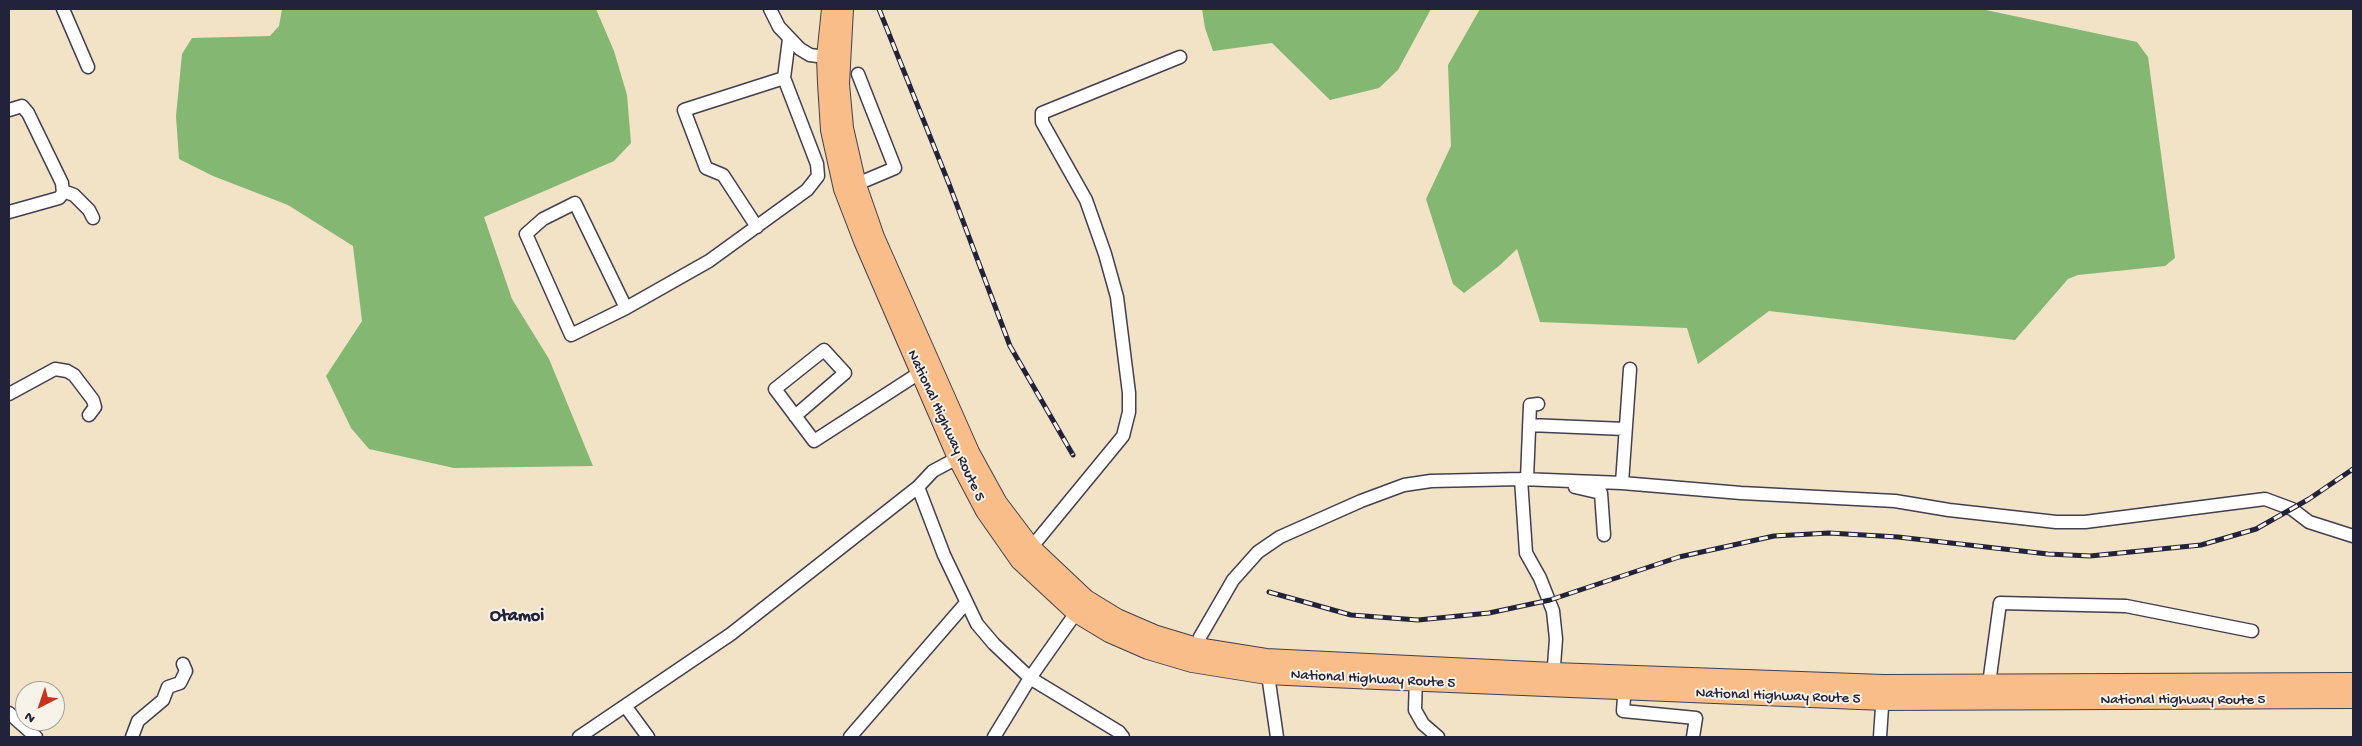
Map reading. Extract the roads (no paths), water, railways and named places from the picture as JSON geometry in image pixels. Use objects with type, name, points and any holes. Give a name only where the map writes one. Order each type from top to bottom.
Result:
[{"type":"highway","name":"National Highway Route 5","points":[[831,9],[833,58],[830,130],[850,187],[863,241],[964,455],[985,511],[1026,555],[1110,633],[1148,650],[1192,663],[1553,680],[1883,692],[2353,699]]},
{"type":"highway","name":"National Highway Route 5","points":[[833,58],[844,9]]},
{"type":"highway","name":"National Highway Route 5","points":[[1081,606],[1197,647],[1267,666]]},
{"type":"highway","name":"National Highway Route 5","points":[[1988,693],[2353,682]]},
{"type":"street","points":[[63,9],[88,67]]},
{"type":"street","points":[[770,9],[779,27],[789,39],[810,55],[833,58]]},
{"type":"street","points":[[626,308],[575,204],[543,219],[526,234],[571,335],[626,308],[709,261],[807,190],[818,176],[817,164],[784,78],[789,39]]},
{"type":"street","points":[[1026,555],[1123,436],[1129,412],[1129,393],[1117,297],[1105,254],[1086,200],[1042,122],[1042,113],[1180,57]]},
{"type":"street","points":[[850,187],[895,168],[858,74]]},
{"type":"street","points":[[757,227],[723,175],[706,168],[684,110],[784,78]]},
{"type":"street","points":[[9,110],[22,106],[28,113],[62,183],[63,191],[59,198],[9,212]]},
{"type":"street","points":[[63,191],[78,199],[93,218]]},
{"type":"street","points":[[795,416],[845,373],[824,350],[775,389],[795,416],[814,441],[925,369]]},
{"type":"street","points":[[9,394],[55,369],[67,371],[74,375],[93,400],[94,412],[89,415]]},
{"type":"street","points":[[1622,483],[1630,369]]},
{"type":"street","points":[[1538,404],[1530,405],[1524,479],[1526,553],[1540,578],[1553,611],[1556,639],[1553,680]]},
{"type":"street","points":[[1529,425],[1625,429]]},
{"type":"street","points":[[578,737],[626,707],[730,634],[918,487],[933,471],[964,455]]},
{"type":"street","points":[[1197,647],[1200,637],[1233,580],[1258,552],[1280,537],[1361,501],[1404,485],[1431,481],[1524,479],[1622,483],[1750,494],[1895,501],[1949,510],[2056,522],[2085,522],[2265,499],[2292,509],[2309,522],[2353,536]]},
{"type":"street","points":[[1574,480],[1575,487],[1601,493],[1604,536]]},
{"type":"street","points":[[918,487],[966,603],[977,624],[994,644],[1030,678],[1111,727],[1123,737]]},
{"type":"street","points":[[850,737],[966,603]]},
{"type":"street","points":[[1988,693],[2000,603],[2126,606],[2252,632]]},
{"type":"street","points":[[994,737],[1030,678],[1081,606]]},
{"type":"street","points":[[132,737],[138,721],[163,700],[168,687],[180,683],[186,671],[182,664]]},
{"type":"street","points":[[1267,666],[1277,737]]},
{"type":"street","points":[[1416,674],[1415,710],[1423,724],[1438,737]]},
{"type":"street","points":[[1625,682],[1623,710],[1696,718],[1693,737]]},
{"type":"street","points":[[1880,737],[1883,692]]},
{"type":"street","points":[[626,707],[648,737]]},
{"type":"street","points":[[9,712],[36,737]]},
{"type":"railway","points":[[879,9],[949,184],[1010,346],[1073,455]]},
{"type":"railway","points":[[1269,592],[1351,615],[1418,620],[1489,613],[1550,600],[1679,557],[1774,536],[1829,533],[1898,537],[2048,554],[2090,556],[2201,545],[2256,529],[2309,499],[2353,469]]},
{"type":"district","name":"Otamoi","points":[[517,617]]}]
